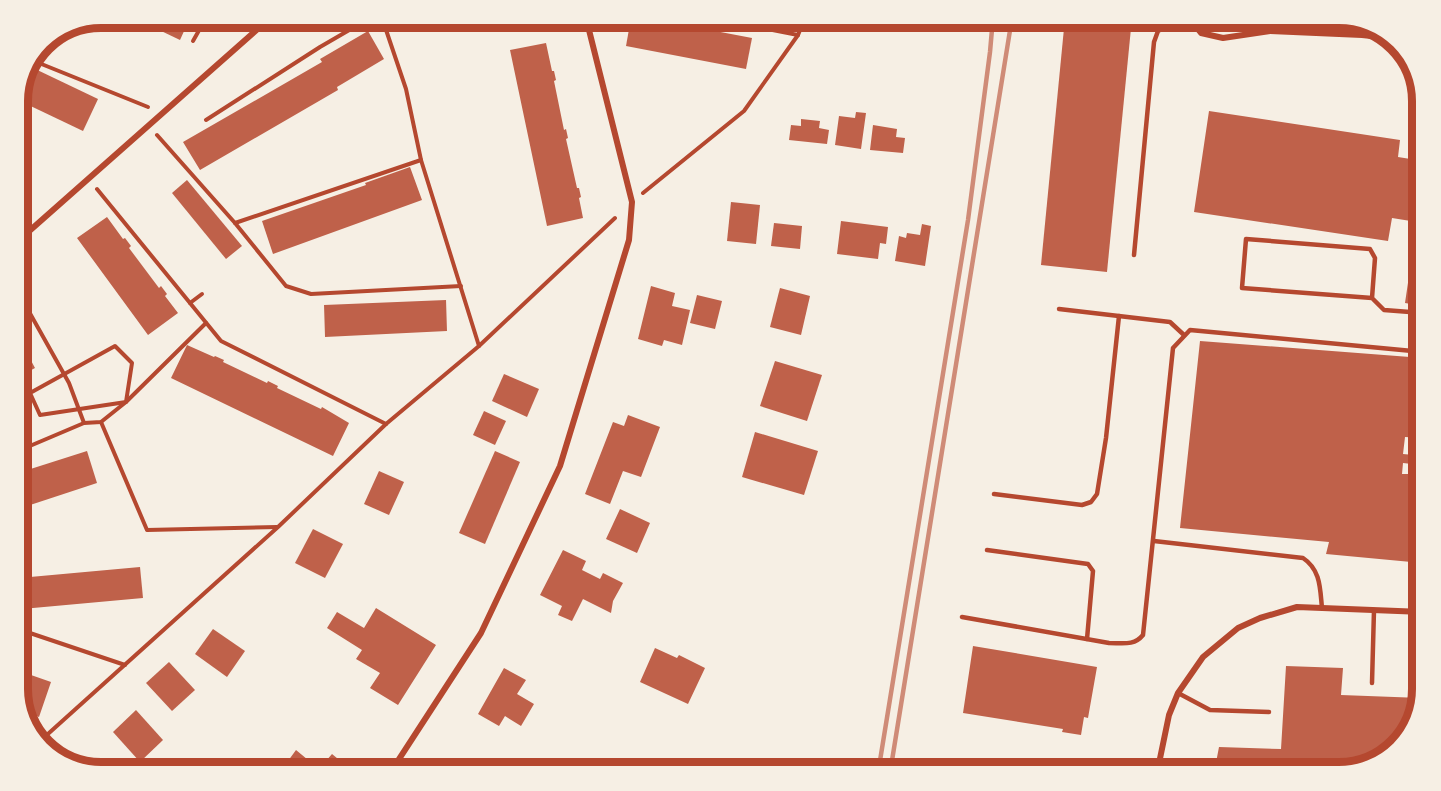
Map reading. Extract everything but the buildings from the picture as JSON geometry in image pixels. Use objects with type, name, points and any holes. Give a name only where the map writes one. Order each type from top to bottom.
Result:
[{"type":"street","points":[[29,231],[259,28]]},
{"type":"street","points":[[397,762],[481,633],[560,466],[629,240],[632,202],[588,28]]},
{"type":"street","points":[[1198,28],[1207,36],[1223,39],[1270,31],[1374,37]]},
{"type":"street","points":[[1263,28],[1270,31]]},
{"type":"street","points":[[1159,762],[1169,715],[1178,693],[1203,657],[1238,628],[1260,618],[1297,607],[1412,612]]},
{"type":"lane","points":[[1134,255],[1154,42],[1158,31],[1163,28]]},
{"type":"lane","points":[[1372,298],[1375,258],[1370,249],[1246,239],[1242,288],[1372,298],[1384,310],[1412,312]]},
{"type":"lane","points":[[1059,309],[1170,322],[1184,335]]},
{"type":"lane","points":[[994,494],[1082,505],[1091,502],[1097,494],[1106,438],[1119,316]]},
{"type":"lane","points":[[962,617],[1087,639],[1130,644],[1143,634],[1173,348],[1190,330],[1412,351]]},
{"type":"lane","points":[[1154,541],[1297,555],[1317,573],[1322,608]]},
{"type":"lane","points":[[987,550],[1080,561],[1088,564],[1093,571],[1087,639]]},
{"type":"lane","points":[[1372,682],[1374,610]]},
{"type":"lane","points":[[1178,693],[1210,710],[1269,712]]},
{"type":"path","points":[[193,41],[200,28]]},
{"type":"path","points":[[206,120],[352,28]]},
{"type":"path","points":[[385,28],[406,89],[421,160],[479,346]]},
{"type":"path","points":[[762,28],[798,35]]},
{"type":"path","points":[[46,736],[278,527],[386,424],[479,346],[632,202],[744,111],[801,28]]},
{"type":"path","points":[[40,63],[162,113]]},
{"type":"path","points":[[149,125],[236,223],[286,286],[311,294],[461,286]]},
{"type":"path","points":[[236,223],[421,160]]},
{"type":"path","points":[[88,179],[221,341],[386,424]]},
{"type":"path","points":[[190,303],[201,294]]},
{"type":"path","points":[[29,312],[64,374],[84,423]]},
{"type":"path","points":[[29,446],[84,423],[100,422],[126,402],[206,323]]},
{"type":"path","points":[[115,346],[132,363],[126,402],[40,415],[30,393],[115,346]]},
{"type":"path","points":[[100,422],[147,530],[278,527]]},
{"type":"path","points":[[29,633],[125,665]]},
{"type":"railway","points":[[880,762],[968,220],[992,28]]},
{"type":"railway","points":[[892,762],[1010,28]]}]
